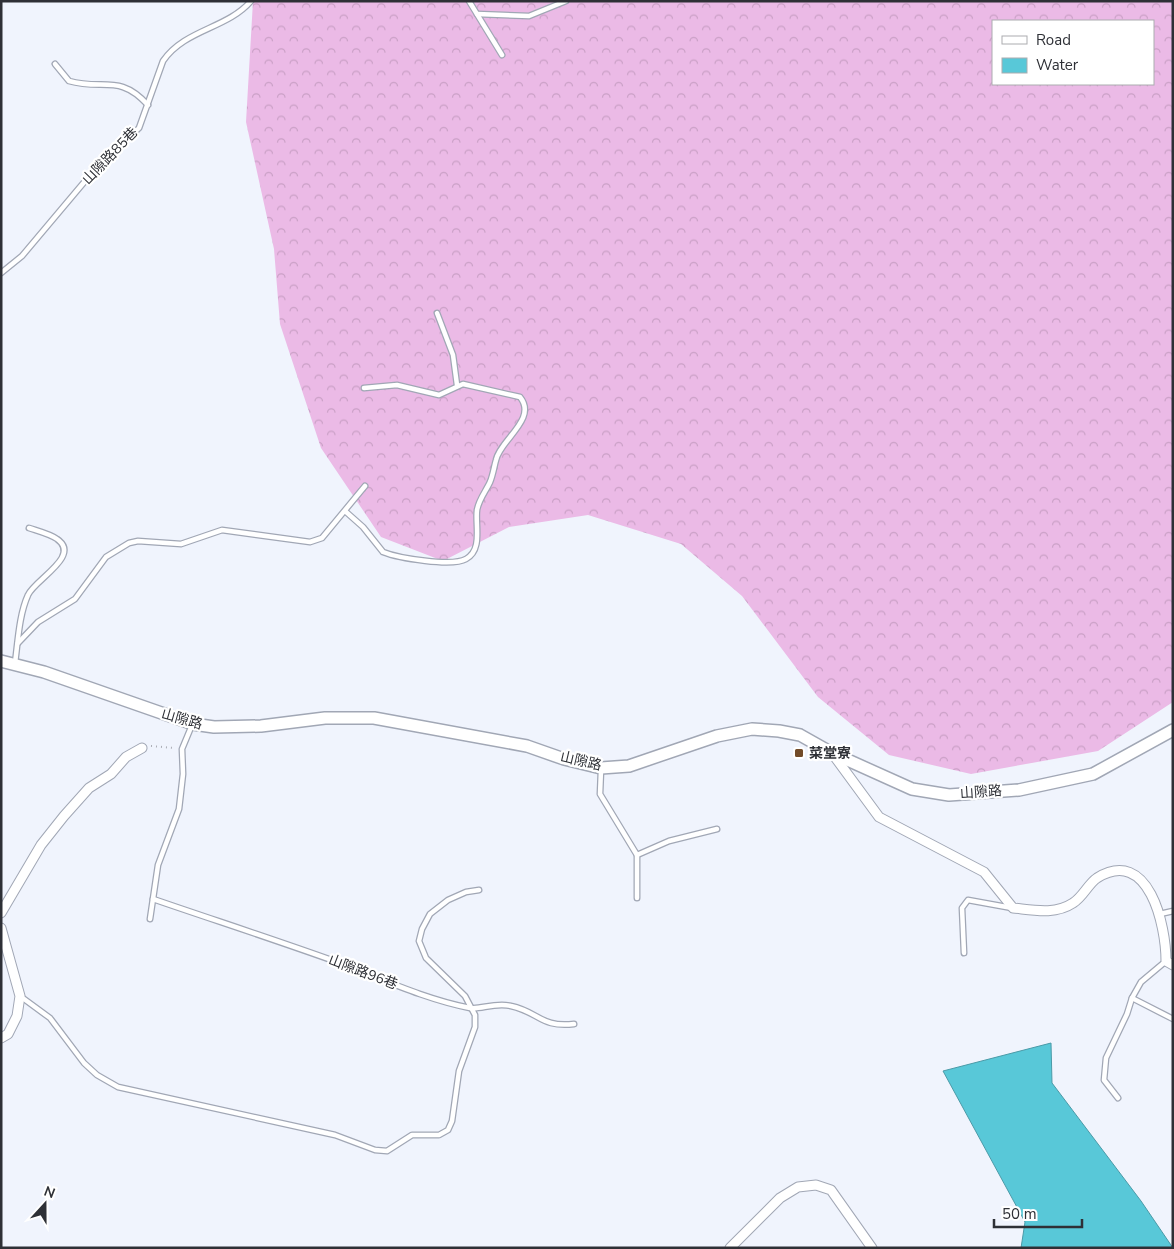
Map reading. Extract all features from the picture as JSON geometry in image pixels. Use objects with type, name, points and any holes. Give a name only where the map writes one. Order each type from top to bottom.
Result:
[{"type":"street","name":"山隙路","points":[[1,661],[44,672],[192,724],[214,727],[261,726],[325,718],[374,718],[527,746],[564,759],[601,768],[629,766],[717,736],[752,729],[800,735],[832,754],[912,789],[949,795],[1019,790],[1093,774],[1173,730]]},
{"type":"street","points":[[1,913],[41,845],[64,816],[89,788],[111,774],[126,757],[142,748]]},
{"type":"street","points":[[832,754],[879,817],[984,872],[1014,908],[1049,912],[1073,903],[1097,878],[1118,871],[1139,876],[1150,892],[1160,914],[1170,963]]},
{"type":"street","points":[[1,928],[20,996],[16,1016],[8,1034],[1,1038]]},
{"type":"street","points":[[730,1248],[780,1198],[798,1187],[816,1186],[831,1190],[872,1248]]},
{"type":"lane","name":"山隙路85巷","points":[[1,274],[22,256],[91,174],[135,133],[148,105],[163,61],[174,48],[187,38],[237,14],[252,1]]},
{"type":"lane","points":[[469,1],[502,55]]},
{"type":"lane","points":[[477,14],[529,16],[566,1]]},
{"type":"lane","points":[[55,64],[69,81],[117,84],[129,88],[148,105]]},
{"type":"lane","points":[[437,313],[453,355],[457,385]]},
{"type":"lane","points":[[345,510],[363,526],[383,552],[396,557],[459,562],[470,555],[477,538],[477,510],[489,483],[496,455],[521,422],[524,411],[523,401],[513,394],[457,385],[446,394],[439,395],[397,385],[364,388]]},
{"type":"lane","points":[[18,643],[38,622],[75,599],[106,557],[129,543],[138,541],[181,544],[222,530],[310,542],[322,538],[365,486]]},
{"type":"lane","points":[[14,664],[28,594],[60,562],[65,554],[64,548],[58,540],[29,528]]},
{"type":"lane","points":[[150,919],[163,848],[179,809],[183,774],[182,749],[192,724]]},
{"type":"lane","points":[[601,768],[600,794],[637,855],[637,898]]},
{"type":"lane","points":[[637,855],[669,841],[717,829]]},
{"type":"lane","points":[[20,996],[50,1018],[90,1069],[118,1087],[291,1124],[334,1135],[376,1150],[387,1151],[412,1135],[440,1135],[448,1130],[452,1121],[459,1071],[474,1027],[475,1015],[465,996],[426,958],[419,941],[422,929],[430,914],[448,900],[466,892],[479,890]]},
{"type":"lane","name":"山隙路96巷","points":[[153,899],[337,962],[419,994],[472,1009],[491,1004],[511,1006],[542,1022],[557,1026],[574,1024]]},
{"type":"lane","points":[[964,953],[962,908],[968,900],[1014,908]]},
{"type":"lane","points":[[1160,914],[1173,911]]},
{"type":"lane","points":[[1118,1098],[1104,1080],[1106,1058],[1141,982],[1170,963]]},
{"type":"lane","points":[[1132,998],[1173,1019]]},
{"type":"path","points":[[142,748],[155,745],[182,749]]},
{"type":"green space","points":[[253,1],[1173,1],[1173,702],[1098,751],[971,774],[889,755],[818,697],[742,596],[681,544],[588,515],[509,527],[443,561],[381,537],[321,448],[280,324],[274,249],[246,122]]},
{"type":"water","points":[[1051,1043],[1052,1083],[1141,1201],[1173,1248],[1021,1248],[1025,1222],[943,1071]]},
{"type":"place","name":"菜堂寮","points":[[799,753]]}]
